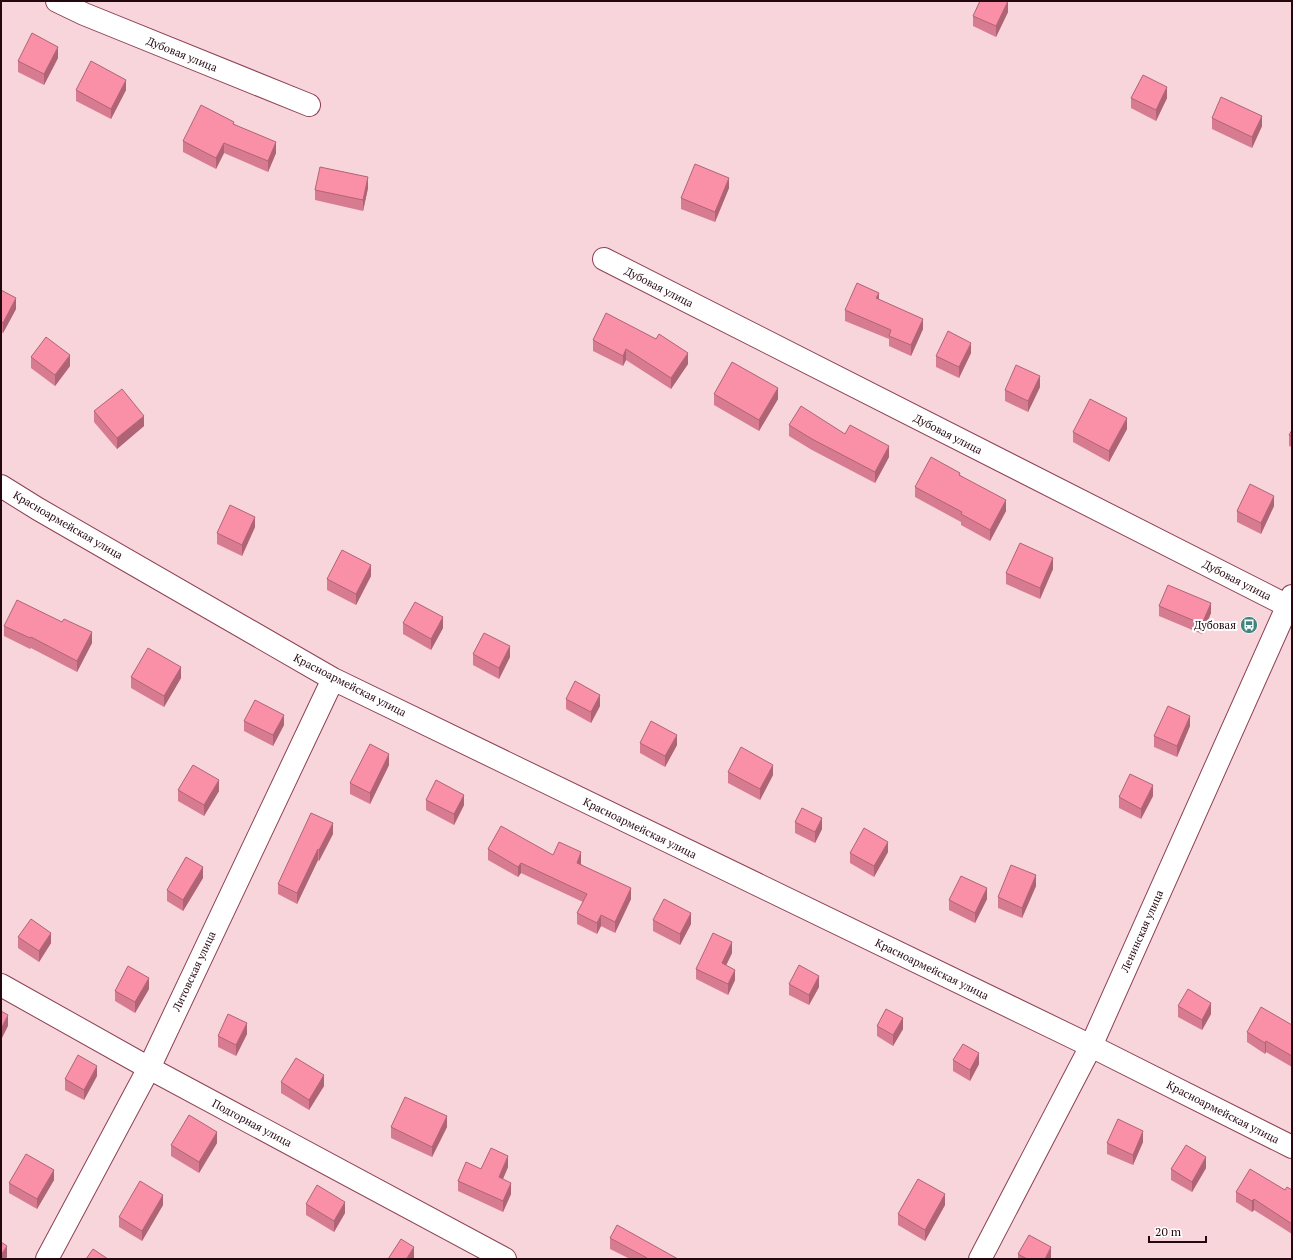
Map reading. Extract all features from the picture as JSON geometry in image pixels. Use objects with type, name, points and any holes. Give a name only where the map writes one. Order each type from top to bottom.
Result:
[{"type":"street","name":"Дубовая улица","points":[[57,1],[84,14],[309,105]]},
{"type":"street","name":"Дубовая улица","points":[[604,259],[1290,603]]},
{"type":"street","name":"Красноармейская улица","points":[[1,486],[38,509],[333,679],[1090,1046],[1292,1147]]},
{"type":"street","name":"Ленинская улица","points":[[980,1259],[1090,1046],[1290,603]]},
{"type":"street","name":"Литовская улица","points":[[47,1259],[149,1068],[333,679]]},
{"type":"street","name":"Подгорная улица","points":[[1,985],[149,1068],[505,1259]]},
{"type":"building","points":[[980,1],[1008,1],[996,26],[973,16]]},
{"type":"building","points":[[32,33],[58,47],[44,74],[18,61]]},
{"type":"building","points":[[91,61],[126,80],[111,109],[76,90]]},
{"type":"building","points":[[1143,75],[1167,87],[1156,110],[1131,98]]},
{"type":"building","points":[[1221,97],[1262,116],[1252,137],[1212,118]]},
{"type":"building","points":[[201,105],[234,122],[233,124],[276,142],[268,161],[224,143],[216,158],[183,141]]},
{"type":"building","points":[[695,164],[729,178],[715,212],[681,198]]},
{"type":"building","points":[[320,167],[368,177],[363,200],[315,190]]},
{"type":"building","points":[[857,283],[879,293],[876,298],[923,319],[911,345],[889,336],[891,330],[845,310]]},
{"type":"building","points":[[1,290],[16,298],[3,323],[1,322]]},
{"type":"building","points":[[606,313],[656,339],[659,334],[688,353],[671,378],[626,349],[623,356],[593,340]]},
{"type":"building","points":[[948,331],[971,343],[959,367],[936,356]]},
{"type":"building","points":[[46,337],[70,355],[55,375],[31,357]]},
{"type":"building","points":[[732,362],[778,388],[759,420],[714,394]]},
{"type":"building","points":[[1016,365],[1040,376],[1028,401],[1005,390]]},
{"type":"building","points":[[122,389],[144,416],[117,438],[94,411]]},
{"type":"building","points":[[1090,399],[1127,418],[1109,451],[1073,432]]},
{"type":"building","points":[[801,406],[845,434],[850,425],[889,446],[875,472],[812,439],[789,425]]},
{"type":"building","points":[[931,457],[960,473],[959,475],[1006,500],[990,530],[961,514],[962,512],[915,487]]},
{"type":"building","points":[[1250,484],[1274,496],[1261,523],[1237,511]]},
{"type":"building","points":[[230,505],[255,517],[242,545],[217,533]]},
{"type":"building","points":[[1020,543],[1053,558],[1040,588],[1006,573]]},
{"type":"building","points":[[342,550],[371,565],[356,594],[327,579]]},
{"type":"building","points":[[1168,585],[1211,603],[1202,624],[1159,606]]},
{"type":"building","points":[[17,600],[62,622],[64,619],[92,632],[77,661],[31,637],[30,638],[4,626]]},
{"type":"building","points":[[415,602],[443,617],[431,639],[403,623]]},
{"type":"building","points":[[484,633],[510,646],[499,668],[473,654]]},
{"type":"building","points":[[148,648],[181,667],[164,696],[131,677]]},
{"type":"building","points":[[575,681],[600,695],[591,712],[566,699]]},
{"type":"building","points":[[255,700],[284,715],[273,735],[244,721]]},
{"type":"building","points":[[1168,706],[1190,716],[1177,746],[1154,736]]},
{"type":"building","points":[[651,721],[677,735],[665,756],[640,743]]},
{"type":"building","points":[[370,744],[389,754],[370,793],[350,783]]},
{"type":"building","points":[[741,747],[773,765],[760,789],[728,772]]},
{"type":"building","points":[[193,765],[219,780],[204,805],[178,790]]},
{"type":"building","points":[[1130,774],[1153,785],[1141,809],[1119,797]]},
{"type":"building","points":[[436,780],[464,795],[454,814],[426,800]]},
{"type":"building","points":[[802,808],[822,818],[815,832],[795,822]]},
{"type":"building","points":[[311,813],[333,823],[319,850],[318,849],[297,893],[278,884]]},
{"type":"building","points":[[501,826],[553,855],[559,842],[581,852],[577,863],[631,888],[615,922],[601,915],[597,923],[577,913],[587,894],[521,863],[518,867],[488,849]]},
{"type":"building","points":[[864,828],[888,842],[874,866],[850,853]]},
{"type":"building","points":[[186,857],[203,867],[183,900],[167,890]]},
{"type":"building","points":[[1011,865],[1036,875],[1022,908],[998,897]]},
{"type":"building","points":[[961,876],[987,888],[975,913],[949,900]]},
{"type":"building","points":[[664,899],[691,913],[680,934],[653,920]]},
{"type":"building","points":[[31,919],[51,933],[39,951],[18,937]]},
{"type":"building","points":[[713,933],[732,942],[722,963],[735,970],[728,984],[696,969]]},
{"type":"building","points":[[799,965],[819,976],[809,995],[789,984]]},
{"type":"building","points":[[128,966],[149,978],[135,1002],[115,991]]},
{"type":"building","points":[[1188,989],[1211,1003],[1202,1020],[1178,1006]]},
{"type":"building","points":[[1261,1007],[1292,1025],[1292,1056],[1266,1041],[1265,1043],[1247,1032]]},
{"type":"building","points":[[886,1009],[903,1018],[893,1035],[877,1026]]},
{"type":"building","points":[[1,1011],[8,1015],[1,1029]]},
{"type":"building","points":[[228,1014],[247,1023],[236,1045],[218,1036]]},
{"type":"building","points":[[963,1044],[979,1053],[970,1070],[953,1060]]},
{"type":"building","points":[[78,1055],[97,1066],[84,1090],[65,1079]]},
{"type":"building","points":[[296,1058],[324,1075],[309,1100],[281,1082]]},
{"type":"building","points":[[405,1097],[447,1116],[432,1147],[391,1127]]},
{"type":"building","points":[[189,1115],[217,1132],[199,1162],[171,1145]]},
{"type":"building","points":[[1118,1119],[1143,1131],[1133,1155],[1107,1143]]},
{"type":"building","points":[[1186,1145],[1206,1157],[1192,1182],[1171,1169]]},
{"type":"building","points":[[491,1148],[508,1156],[499,1177],[511,1183],[503,1201],[458,1181],[466,1162],[481,1169]]},
{"type":"building","points":[[26,1154],[54,1170],[37,1199],[9,1183]]},
{"type":"building","points":[[1250,1169],[1285,1190],[1287,1187],[1292,1190],[1292,1224],[1254,1199],[1252,1201],[1236,1192]]},
{"type":"building","points":[[918,1179],[945,1194],[925,1230],[898,1214]]},
{"type":"building","points":[[140,1181],[163,1195],[142,1231],[119,1217]]},
{"type":"building","points":[[317,1185],[345,1202],[334,1221],[306,1204]]},
{"type":"building","points":[[617,1225],[678,1259],[646,1259],[647,1258],[610,1238]]},
{"type":"building","points":[[1029,1235],[1051,1247],[1045,1259],[1027,1259],[1018,1254]]},
{"type":"building","points":[[401,1239],[414,1247],[407,1258],[409,1259],[388,1259]]},
{"type":"building","points":[[1,1242],[7,1246],[1,1255]]},
{"type":"building","points":[[93,1249],[108,1259],[86,1259]]},
{"type":"place","name":"Дубовая","points":[[1249,625]]}]
